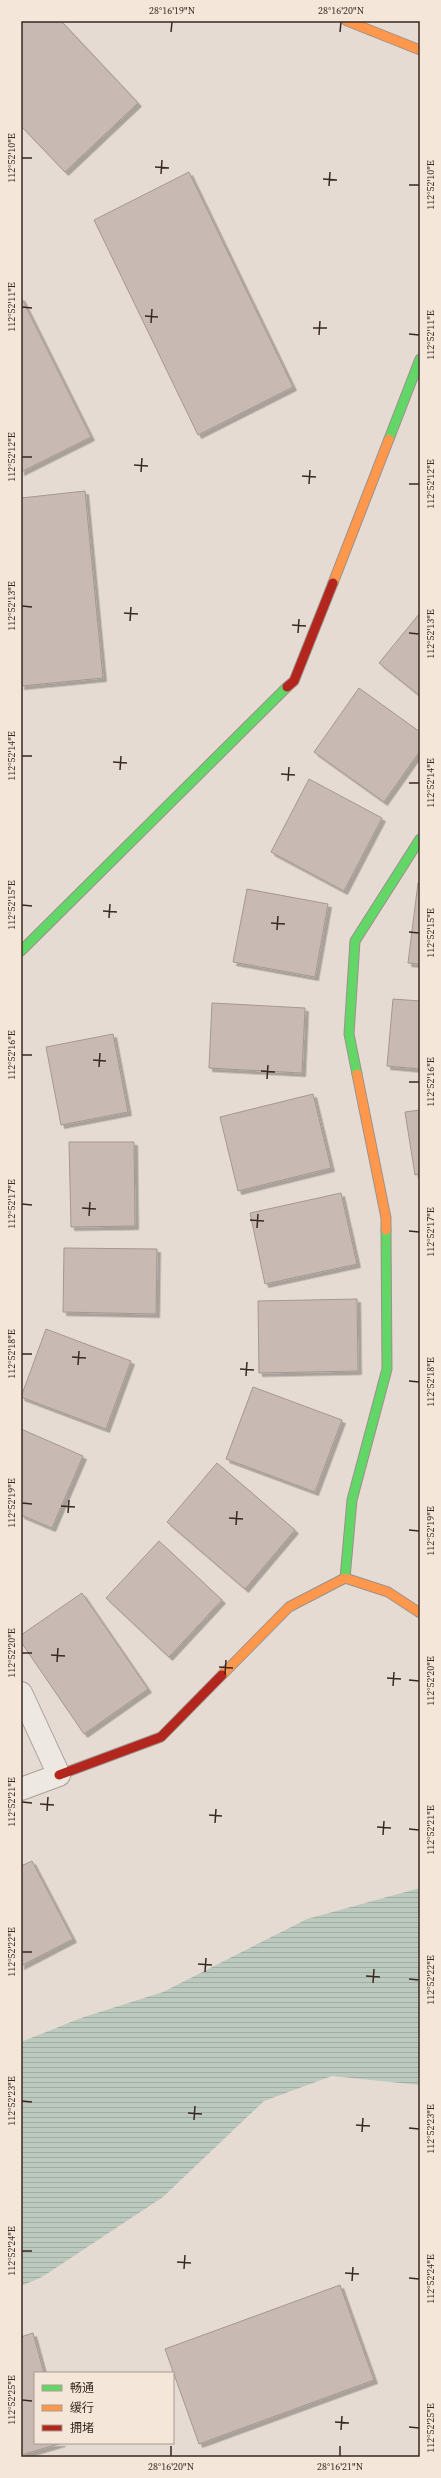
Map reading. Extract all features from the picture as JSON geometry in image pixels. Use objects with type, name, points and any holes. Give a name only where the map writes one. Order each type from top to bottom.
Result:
[{"type":"street","points":[[347,21],[420,50]]},
{"type":"street","points":[[21,951],[294,681],[420,359]]},
{"type":"street","points":[[345,1578],[352,1500],[387,1369],[386,1218],[349,1034],[355,941],[420,839]]},
{"type":"street","points":[[21,1789],[161,1737],[289,1607],[345,1578],[388,1592],[420,1613]]},
{"type":"street","points":[[21,1694],[59,1775]]},
{"type":"shaded area","points":[[420,1888],[420,2085],[332,2076],[264,2101],[163,2197],[42,2277],[21,2286],[21,2042],[81,2018],[163,1992],[307,1919]]},
{"type":"building","points":[[21,21],[61,21],[138,103],[65,172],[21,126]]},
{"type":"building","points":[[189,172],[293,387],[198,435],[94,220]]},
{"type":"building","points":[[21,297],[91,437],[21,472]]},
{"type":"building","points":[[85,491],[103,678],[21,686],[21,498]]},
{"type":"building","points":[[420,613],[420,696],[379,663]]},
{"type":"building","points":[[359,688],[420,732],[420,751],[384,802],[314,752]]},
{"type":"building","points":[[309,779],[382,818],[344,891],[271,852]]},
{"type":"building","points":[[418,883],[420,883],[420,964],[408,963]]},
{"type":"building","points":[[247,889],[328,904],[315,977],[233,962]]},
{"type":"building","points":[[393,999],[420,1001],[420,1069],[387,1066]]},
{"type":"building","points":[[212,1003],[305,1008],[302,1073],[209,1068]]},
{"type":"building","points":[[113,1034],[128,1112],[61,1125],[46,1047]]},
{"type":"building","points":[[313,1094],[331,1168],[238,1191],[220,1117]]},
{"type":"building","points":[[420,1110],[420,1174],[415,1175],[405,1112]]},
{"type":"building","points":[[69,1142],[134,1142],[135,1226],[71,1227]]},
{"type":"building","points":[[341,1193],[357,1264],[265,1284],[250,1213]]},
{"type":"building","points":[[64,1248],[157,1249],[156,1314],[63,1312]]},
{"type":"building","points":[[357,1299],[358,1371],[259,1373],[258,1301]]},
{"type":"building","points":[[46,1329],[131,1361],[106,1429],[21,1397]]},
{"type":"building","points":[[253,1387],[342,1420],[315,1492],[226,1459]]},
{"type":"building","points":[[21,1429],[83,1456],[52,1528],[21,1515]]},
{"type":"building","points":[[217,1463],[295,1530],[245,1589],[167,1522]]},
{"type":"building","points":[[159,1541],[222,1600],[169,1657],[106,1598]]},
{"type":"building","points":[[82,1593],[148,1689],[84,1734],[21,1642],[21,1635]]},
{"type":"building","points":[[32,1861],[73,1939],[21,1966],[21,1866]]},
{"type":"building","points":[[340,2285],[374,2380],[199,2444],[165,2349]]},
{"type":"building","points":[[33,2333],[44,2372],[34,2372],[34,2444],[59,2444],[21,2455],[21,2337]]},
{"type":"traffic: fast","points":[[389,439],[420,359]]},
{"type":"traffic: fast","points":[[21,951],[287,687]]},
{"type":"traffic: fast","points":[[357,1074],[349,1034],[355,941],[420,839]]},
{"type":"traffic: fast","points":[[345,1578],[352,1500],[387,1369],[386,1230]]},
{"type":"traffic: slow","points":[[347,21],[420,50]]},
{"type":"traffic: slow","points":[[333,583],[389,439]]},
{"type":"traffic: slow","points":[[357,1074],[386,1218],[386,1230]]},
{"type":"traffic: slow","points":[[222,1675],[289,1607],[345,1578],[388,1592],[420,1613]]},
{"type":"traffic: jam","points":[[287,687],[294,681],[333,583]]},
{"type":"traffic: jam","points":[[59,1775],[161,1737],[222,1675]]}]
